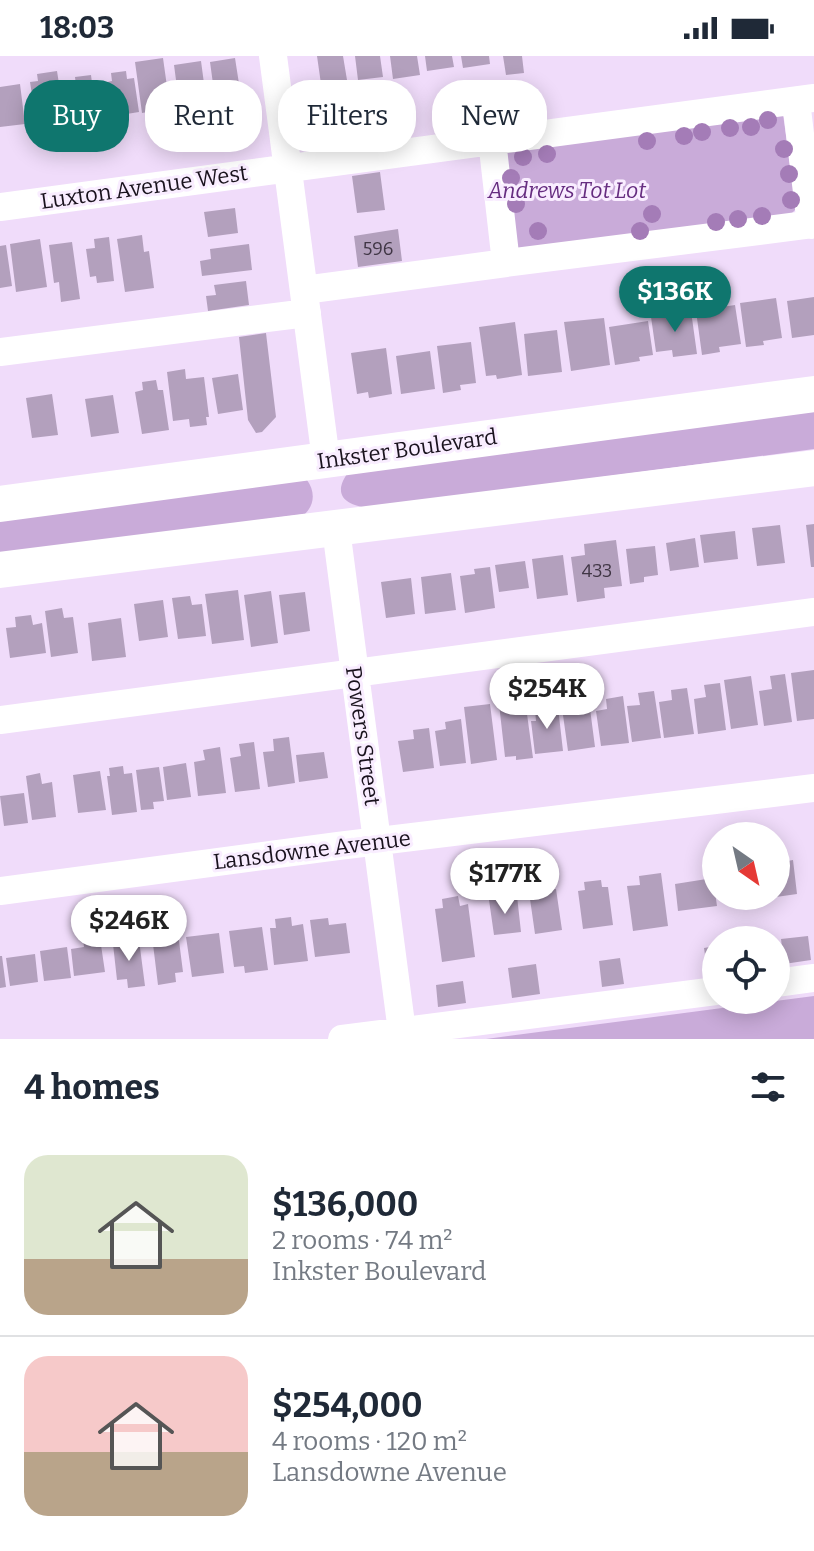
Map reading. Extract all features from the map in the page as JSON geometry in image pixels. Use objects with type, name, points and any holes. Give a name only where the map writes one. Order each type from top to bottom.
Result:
[{"type":"main road","name":"Inkster Boulevard","points":[[0,504],[814,394]]},
{"type":"main road","points":[[0,570],[814,468]]},
{"type":"street","points":[[273,56],[326,460]]},
{"type":"street","points":[[0,352],[306,302],[506,263],[813,224],[805,100]]},
{"type":"street","name":"Luxton Avenue West","points":[[547,133],[805,100]]},
{"type":"street","name":"Luxton Avenue West","points":[[0,207],[432,148]]},
{"type":"street","points":[[493,152],[506,263]]},
{"type":"street","name":"Powers Street","points":[[336,529],[402,1035]]},
{"type":"street","points":[[0,720],[814,612]]},
{"type":"street","name":"Lansdowne Avenue","points":[[0,891],[814,788]]},
{"type":"street","points":[[790,981],[814,978]]},
{"type":"street","points":[[342,1039],[402,1035],[702,993]]},
{"type":"green space","name":"Andrews Tot Lot","points":[[783,114],[796,209],[789,216],[521,251],[513,244],[501,154],[547,152],[547,139]]},
{"type":"green space","points":[[814,409],[814,449],[368,508],[348,502],[342,494],[341,488],[347,474]]},
{"type":"green space","points":[[307,480],[313,497],[305,514],[0,555],[0,514]]},
{"type":"green space","points":[[814,996],[814,1039],[486,1039],[702,1011],[702,1014],[790,1014],[790,999]]},
{"type":"building","points":[[317,56],[343,56],[347,80],[320,80]]},
{"type":"building","points":[[355,56],[380,56],[383,77],[358,80]]},
{"type":"building","points":[[390,56],[417,56],[420,75],[393,79]]},
{"type":"building","points":[[425,56],[452,56],[454,67],[427,71]]},
{"type":"building","points":[[461,56],[489,56],[490,64],[463,68]]},
{"type":"building","points":[[503,56],[522,56],[524,73],[506,75]]},
{"type":"building","points":[[163,58],[166,80],[145,80],[145,112],[142,113],[135,62]]},
{"type":"building","points":[[235,58],[238,80],[212,80],[210,62]]},
{"type":"building","points":[[201,61],[204,80],[176,80],[174,65]]},
{"type":"building","points":[[57,71],[58,80],[38,80],[37,74]]},
{"type":"building","points":[[126,71],[127,79],[134,78],[139,112],[129,114],[129,80],[112,80],[111,73]]},
{"type":"building","points":[[91,75],[92,80],[75,80],[75,77]]},
{"type":"building","points":[[20,84],[24,124],[0,127],[0,87]]},
{"type":"building","points":[[380,172],[385,210],[357,213],[352,176]]},
{"type":"building","points":[[235,208],[238,233],[208,237],[204,212]]},
{"type":"building","points":[[398,229],[402,261],[358,267],[354,236]]},
{"type":"building","points":[[142,235],[144,252],[149,251],[154,288],[125,292],[117,239]]},
{"type":"building","points":[[109,237],[114,281],[97,283],[96,276],[90,277],[86,249],[95,248],[94,239]]},
{"type":"building","points":[[40,239],[47,287],[16,292],[10,244]]},
{"type":"building","points":[[72,242],[80,299],[61,302],[59,282],[54,283],[49,245]]},
{"type":"building","points":[[249,244],[252,270],[202,276],[200,261],[211,259],[210,249]]},
{"type":"building","points":[[6,245],[12,286],[0,288],[0,246]]},
{"type":"building","points":[[246,281],[249,305],[208,311],[206,296],[216,295],[214,285]]},
{"type":"building","points":[[814,297],[814,335],[792,338],[787,301]]},
{"type":"building","points":[[776,298],[782,338],[763,341],[764,345],[746,347],[740,303]]},
{"type":"building","points":[[735,305],[741,344],[719,347],[720,352],[702,355],[696,311]]},
{"type":"building","points":[[691,311],[697,354],[673,357],[672,350],[656,352],[651,317]]},
{"type":"building","points":[[604,318],[610,365],[571,371],[564,322]]},
{"type":"building","points":[[648,321],[653,355],[639,357],[640,361],[615,365],[609,327]]},
{"type":"building","points":[[515,322],[522,375],[497,379],[496,375],[486,376],[479,327]]},
{"type":"building","points":[[557,330],[562,372],[528,376],[524,334]]},
{"type":"building","points":[[266,333],[276,417],[262,432],[256,433],[248,420],[239,337]]},
{"type":"building","points":[[471,342],[476,383],[460,385],[461,390],[443,393],[437,346]]},
{"type":"building","points":[[386,348],[392,394],[369,398],[368,392],[357,394],[351,353]]},
{"type":"building","points":[[430,351],[435,389],[401,394],[396,356]]},
{"type":"building","points":[[185,369],[186,379],[204,377],[209,417],[206,417],[207,425],[190,427],[189,419],[173,421],[167,372]]},
{"type":"building","points":[[238,374],[243,410],[218,414],[212,378]]},
{"type":"building","points":[[156,380],[158,390],[163,390],[169,430],[142,434],[135,392],[143,390],[142,382]]},
{"type":"building","points":[[52,394],[58,435],[32,438],[26,398]]},
{"type":"building","points":[[113,395],[119,433],[91,437],[85,399]]},
{"type":"building","points":[[814,524],[814,567],[811,567],[806,525]]},
{"type":"building","points":[[780,525],[785,563],[757,566],[752,528]]},
{"type":"building","points":[[735,531],[738,559],[704,563],[700,535]]},
{"type":"building","points":[[695,538],[699,567],[670,571],[666,543]]},
{"type":"building","points":[[616,540],[622,586],[604,588],[605,598],[577,602],[571,557],[585,555],[584,544]]},
{"type":"building","points":[[655,546],[658,575],[630,584],[626,549]]},
{"type":"building","points":[[563,555],[568,595],[537,599],[532,559]]},
{"type":"building","points":[[525,561],[529,588],[499,592],[495,565]]},
{"type":"building","points":[[490,567],[495,608],[465,613],[460,576],[475,574],[474,569]]},
{"type":"building","points":[[451,573],[456,610],[425,614],[421,577]]},
{"type":"building","points":[[411,578],[415,614],[386,618],[381,582]]},
{"type":"building","points":[[238,590],[244,640],[212,644],[205,594]]},
{"type":"building","points":[[271,591],[278,643],[251,647],[244,595]]},
{"type":"building","points":[[305,592],[310,631],[284,635],[279,595]]},
{"type":"building","points":[[190,596],[192,605],[202,604],[206,636],[178,639],[172,598]]},
{"type":"building","points":[[163,600],[168,637],[139,641],[134,604]]},
{"type":"building","points":[[62,608],[64,618],[73,617],[78,653],[51,657],[45,611]]},
{"type":"building","points":[[31,615],[33,625],[42,623],[46,653],[10,658],[6,628],[16,627],[15,617]]},
{"type":"building","points":[[121,618],[126,657],[92,661],[88,623]]},
{"type":"building","points":[[814,670],[814,719],[797,721],[791,673]]},
{"type":"building","points":[[785,674],[792,722],[764,726],[759,691],[772,689],[770,676]]},
{"type":"building","points":[[751,676],[758,725],[731,729],[724,680]]},
{"type":"building","points":[[720,683],[726,730],[698,734],[694,699],[706,697],[704,685]]},
{"type":"building","points":[[687,688],[694,734],[664,738],[659,702],[672,700],[671,690]]},
{"type":"building","points":[[654,691],[661,738],[632,742],[627,706],[640,705],[638,693]]},
{"type":"building","points":[[524,692],[533,758],[516,760],[516,756],[505,757],[499,704],[509,703],[507,694]]},
{"type":"building","points":[[623,696],[629,743],[601,746],[596,711],[607,709],[606,699]]},
{"type":"building","points":[[589,701],[595,747],[568,751],[563,715],[574,713],[573,704]]},
{"type":"building","points":[[490,704],[497,760],[471,764],[464,707]]},
{"type":"building","points":[[558,707],[563,751],[535,754],[531,721],[536,721],[535,710]]},
{"type":"building","points":[[461,719],[466,763],[440,766],[435,731],[446,729],[445,722]]},
{"type":"building","points":[[429,728],[434,768],[403,772],[398,741],[414,739],[413,730]]},
{"type":"building","points":[[289,737],[295,783],[268,787],[263,752],[274,751],[273,739]]},
{"type":"building","points":[[254,742],[260,789],[235,792],[230,758],[241,756],[239,744]]},
{"type":"building","points":[[220,747],[226,793],[198,796],[194,762],[205,760],[203,750]]},
{"type":"building","points":[[324,752],[328,778],[299,782],[296,755]]},
{"type":"building","points":[[186,763],[191,797],[167,800],[163,767]]},
{"type":"building","points":[[123,766],[124,774],[132,773],[137,812],[112,815],[107,776],[110,776],[109,768]]},
{"type":"building","points":[[159,767],[164,801],[153,802],[154,809],[141,810],[136,770]]},
{"type":"building","points":[[100,771],[106,810],[78,813],[73,775]]},
{"type":"building","points":[[40,773],[42,784],[52,782],[56,817],[32,820],[26,776]]},
{"type":"building","points":[[24,793],[28,823],[4,826],[0,796]]},
{"type":"building","points":[[793,860],[797,894],[790,895],[790,861]]},
{"type":"building","points":[[661,873],[668,926],[633,931],[627,886],[640,885],[639,876]]},
{"type":"building","points":[[601,880],[602,887],[608,887],[613,925],[583,929],[578,891],[585,890],[584,882]]},
{"type":"building","points":[[702,880],[702,908],[678,911],[675,884]]},
{"type":"building","points":[[556,889],[562,930],[535,934],[530,899],[541,897],[541,891]]},
{"type":"building","points":[[458,896],[460,906],[468,904],[475,957],[442,962],[435,909],[443,908],[442,899]]},
{"type":"building","points":[[517,896],[521,932],[494,935],[489,900]]},
{"type":"building","points":[[291,917],[292,926],[303,924],[308,961],[274,965],[270,928],[276,928],[275,919]]},
{"type":"building","points":[[328,918],[329,925],[346,923],[350,953],[315,957],[310,920]]},
{"type":"building","points":[[262,927],[268,970],[245,973],[244,966],[234,967],[229,931]]},
{"type":"building","points":[[178,933],[183,972],[175,973],[176,982],[158,985],[152,936]]},
{"type":"building","points":[[219,933],[224,973],[192,977],[186,937]]},
{"type":"building","points":[[808,936],[811,960],[790,963],[790,938]]},
{"type":"building","points":[[97,937],[105,972],[74,976],[71,949],[84,947],[83,939]]},
{"type":"building","points":[[139,940],[145,986],[128,988],[127,979],[117,980],[113,944]]},
{"type":"building","points":[[67,947],[71,978],[44,981],[40,951]]},
{"type":"building","points":[[35,954],[38,982],[10,986],[6,958]]},
{"type":"building","points":[[0,956],[6,987],[0,988]]},
{"type":"building","points":[[620,958],[624,984],[602,987],[599,961]]},
{"type":"building","points":[[536,964],[540,994],[512,998],[508,968]]},
{"type":"building","points":[[463,981],[466,1003],[438,1007],[436,985]]}]
